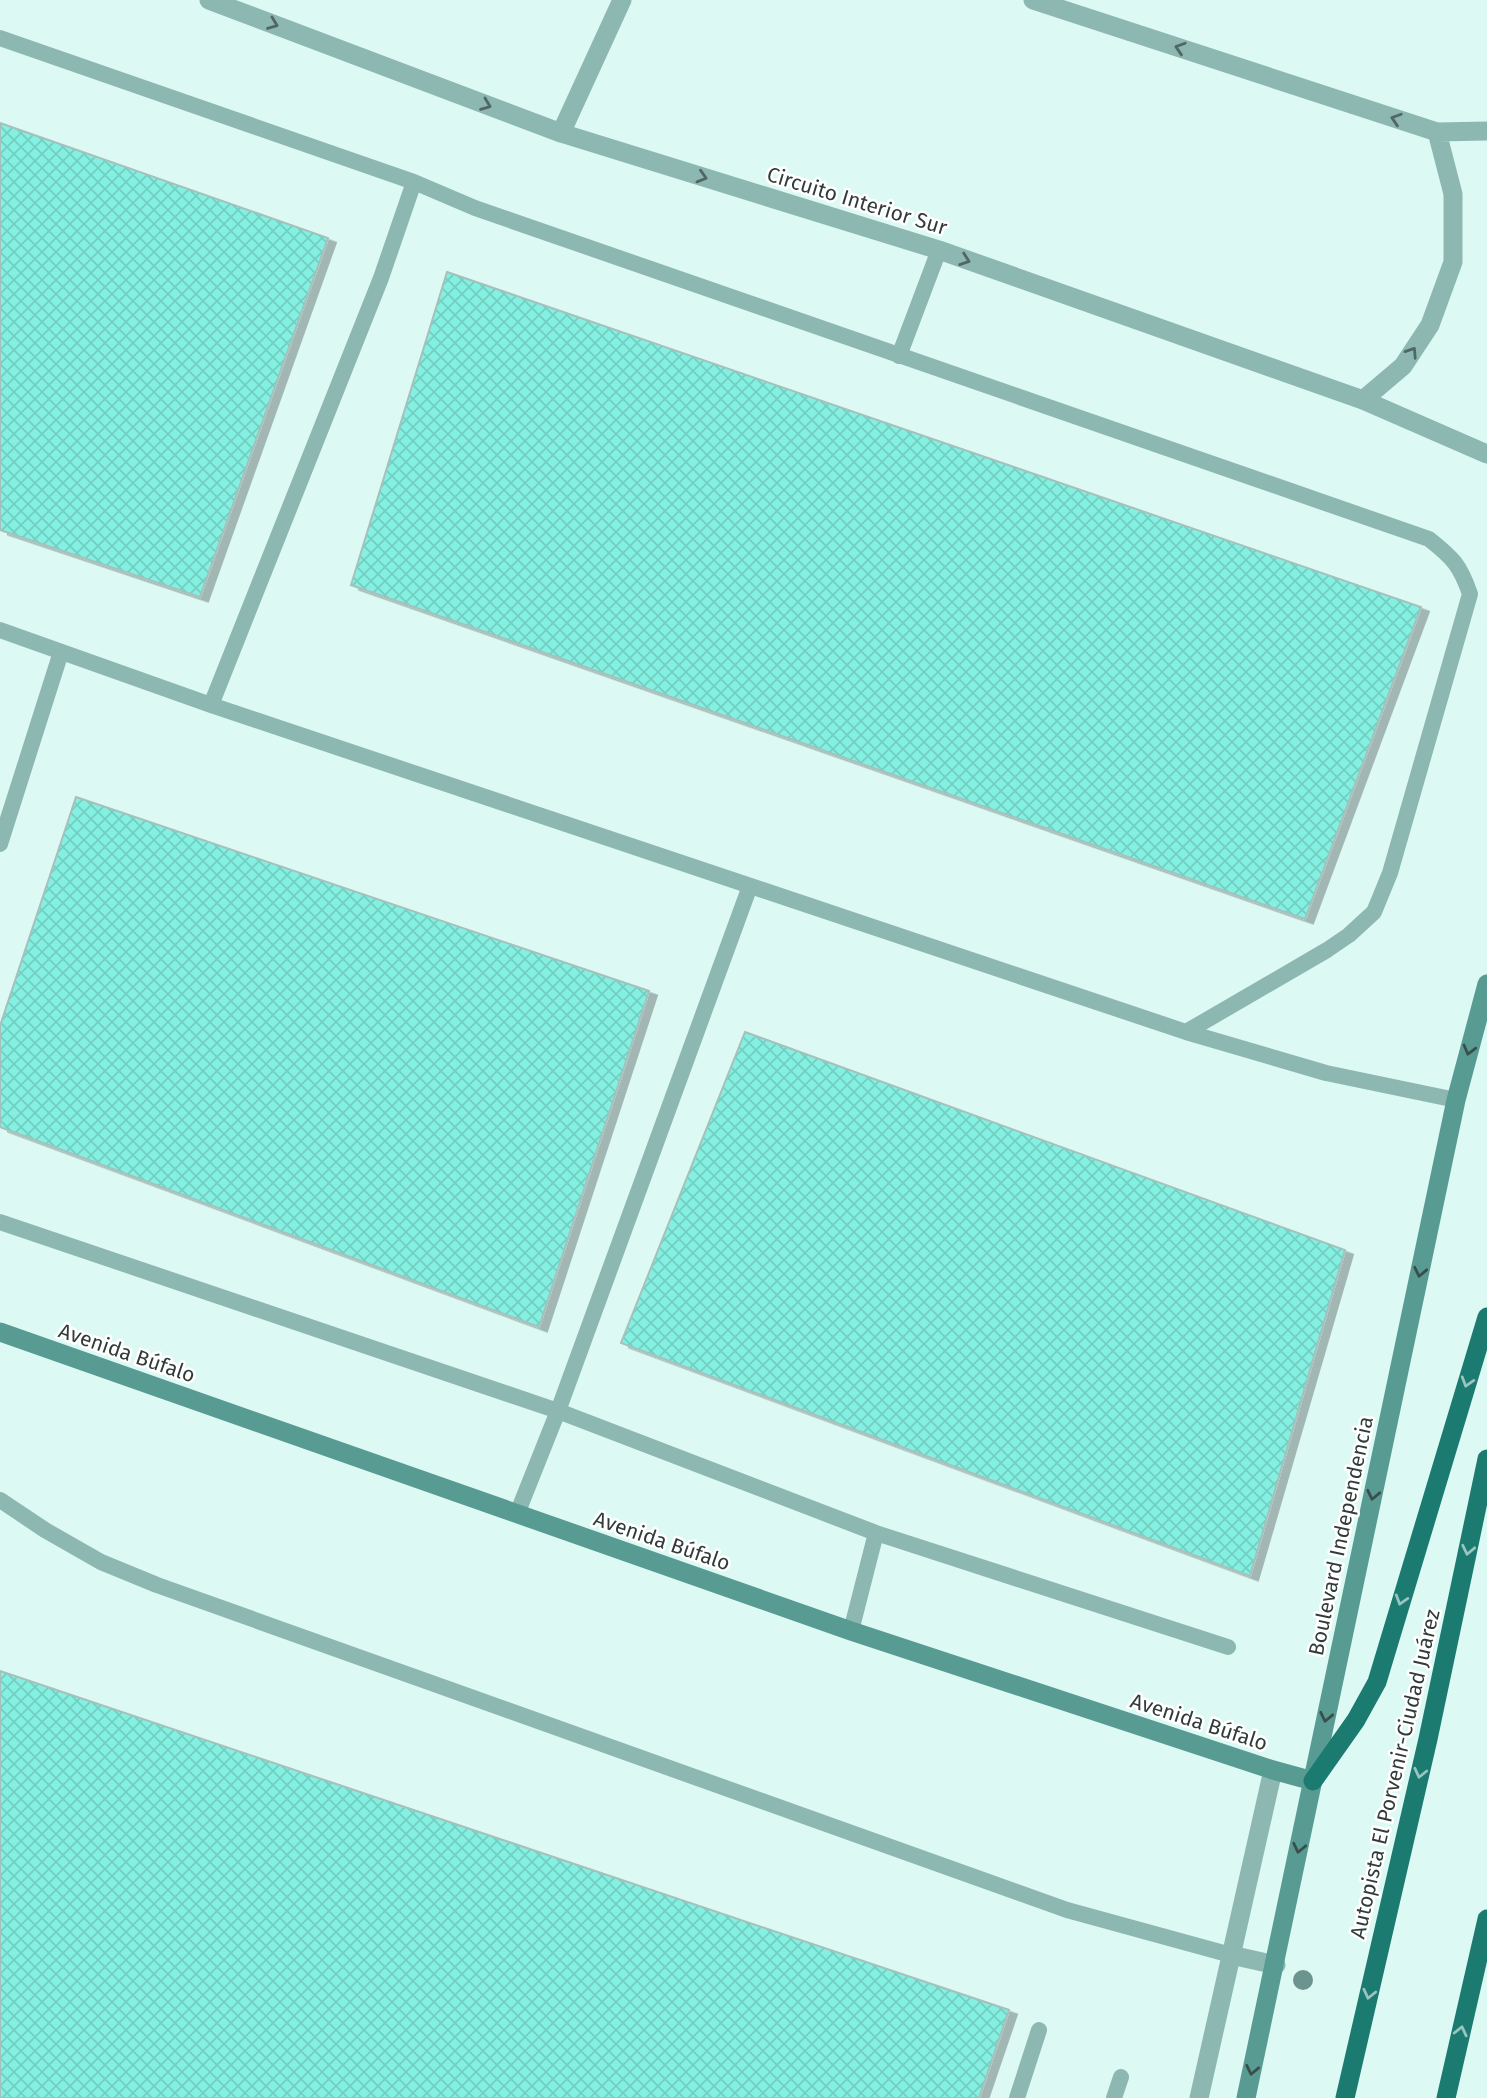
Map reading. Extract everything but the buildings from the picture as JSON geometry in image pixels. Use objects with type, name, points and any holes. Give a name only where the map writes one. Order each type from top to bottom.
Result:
[{"type":"highway","points":[[1313,1781],[1356,1720],[1377,1682],[1487,1317]]},
{"type":"highway","name":"Autopista El Porvenir-Ciudad Juárez","points":[[1345,2098],[1428,1739],[1487,1460]]},
{"type":"highway","points":[[1446,2098],[1487,1919]]},
{"type":"main road","name":"Boulevard Independencia","points":[[1246,2098],[1456,1100],[1487,984]]},
{"type":"main road","name":"Avenida Búfalo","points":[[0,1332],[851,1631],[1313,1781]]},
{"type":"street","name":"Circuito Interior Sur","points":[[209,0],[561,133],[939,250],[1363,400],[1487,454]]},
{"type":"street","points":[[561,133],[622,0]]},
{"type":"street","points":[[1033,0],[1437,132],[1487,131]]},
{"type":"street","points":[[1363,400],[1403,366],[1430,325],[1453,262],[1452,194],[1437,132]]},
{"type":"street","points":[[1199,2098],[1273,1770]]},
{"type":"street","points":[[1231,1955],[1276,1965]]},
{"type":"lane","points":[[0,38],[414,182],[475,208],[1429,539],[1447,553],[1462,570],[1470,594],[1390,873],[1374,912],[1349,935],[1327,950],[1186,1032]]},
{"type":"lane","points":[[211,705],[381,278],[414,182]]},
{"type":"lane","points":[[899,356],[939,250]]},
{"type":"lane","points":[[0,629],[211,705],[1186,1032],[1326,1073],[1456,1100]]},
{"type":"lane","points":[[0,844],[61,652]]},
{"type":"lane","points":[[517,1514],[558,1411],[750,886]]},
{"type":"lane","points":[[0,1222],[558,1411],[876,1533],[1228,1647]]},
{"type":"lane","points":[[0,1500],[101,1562],[157,1585],[1067,1910],[1231,1955]]},
{"type":"lane","points":[[851,1631],[876,1533]]},
{"type":"lane","points":[[1017,2098],[1040,2030]]},
{"type":"lane","points":[[1114,2098],[1121,2077]]}]
